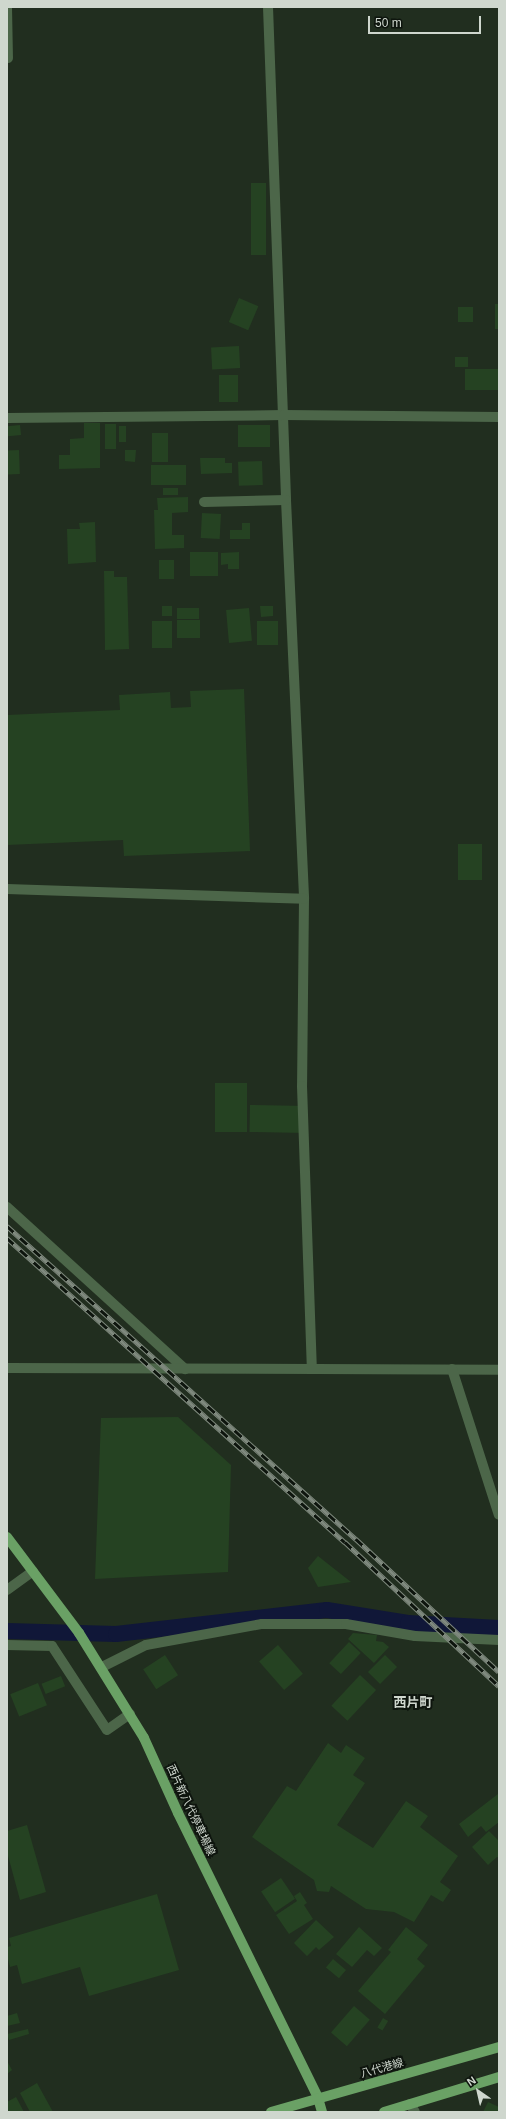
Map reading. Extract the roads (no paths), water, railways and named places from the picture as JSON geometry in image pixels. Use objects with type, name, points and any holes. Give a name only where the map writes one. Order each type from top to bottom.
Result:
[{"type":"main road","name":"西片新八代停車場線","points":[[7,1537],[102,1667],[130,1714],[318,2098],[322,2112]]},
{"type":"main road","name":"八代港線","points":[[271,2112],[499,2047]]},
{"type":"main road","points":[[384,2112],[412,2108],[499,2077]]},
{"type":"street","points":[[7,7],[8,58]]},
{"type":"street","points":[[268,7],[286,500],[304,899],[302,1086],[312,1369]]},
{"type":"street","points":[[7,418],[284,415],[499,417]]},
{"type":"street","points":[[204,502],[286,500]]},
{"type":"street","points":[[7,889],[304,899]]},
{"type":"street","points":[[7,1207],[185,1369]]},
{"type":"street","points":[[7,1368],[499,1370]]},
{"type":"street","points":[[452,1369],[499,1515]]},
{"type":"street","points":[[7,1590],[33,1572]]},
{"type":"street","points":[[102,1667],[146,1645],[262,1624],[346,1624],[415,1636],[499,1640]]},
{"type":"street","points":[[7,1645],[52,1646],[107,1730],[130,1714]]},
{"type":"waterway","points":[[7,1631],[116,1634],[327,1610],[408,1623],[499,1628]]},
{"type":"railway","points":[[7,1226],[356,1539],[499,1672]]},
{"type":"railway","points":[[7,1238],[345,1542],[499,1686]]},
{"type":"district","name":"西片町","points":[[413,1703]]}]
